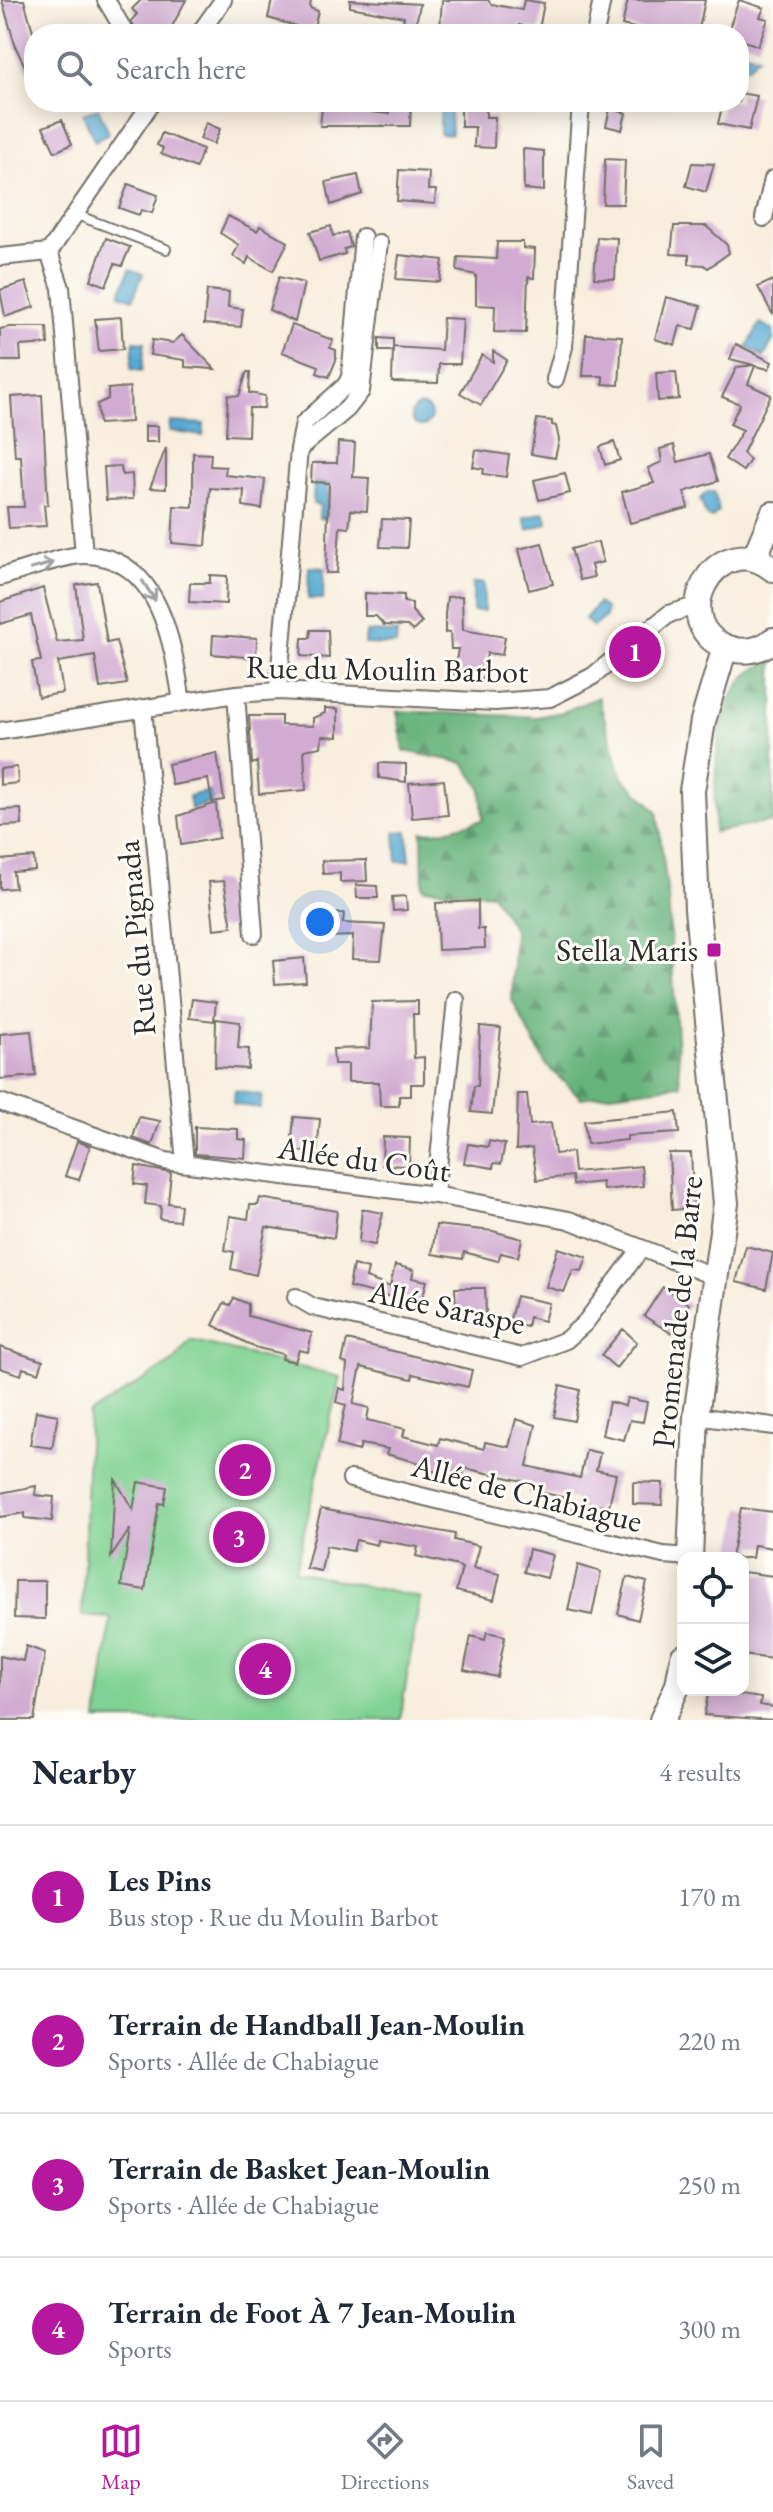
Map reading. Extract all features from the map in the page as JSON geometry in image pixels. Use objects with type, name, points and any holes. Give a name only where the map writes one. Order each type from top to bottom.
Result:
[{"type":"main road","points":[[773,514],[764,564],[727,561],[706,579],[698,605],[705,630],[725,647],[753,650],[773,640]]},
{"type":"main road","name":"Promenade de la Barre","points":[[690,1552],[696,1416],[718,1278],[725,1184],[697,909],[691,817],[703,721],[725,647]]},
{"type":"main road","points":[[662,1720],[677,1687]]},
{"type":"street","points":[[106,0],[120,24]]},
{"type":"street","points":[[206,24],[223,0]]},
{"type":"street","points":[[597,24],[602,0]]},
{"type":"street","points":[[49,252],[145,112]]},
{"type":"street","points":[[555,379],[564,347],[580,112]]},
{"type":"street","points":[[764,218],[773,179]]},
{"type":"street","points":[[278,691],[299,449],[347,409],[361,391],[371,240]]},
{"type":"street","points":[[0,257],[11,253],[49,252]]},
{"type":"street","points":[[49,252],[61,288],[84,555]]},
{"type":"street","points":[[0,577],[84,555],[124,566],[145,582],[159,607],[182,702]]},
{"type":"street","name":"Rue du Moulin Barbot","points":[[0,731],[236,694],[278,691],[495,702],[550,698],[593,676],[669,614],[698,605]]},
{"type":"street","points":[[236,694],[254,934]]},
{"type":"street","name":"Rue du Pignada","points":[[143,708],[185,1163]]},
{"type":"street","points":[[435,1195],[456,1000]]},
{"type":"street","name":"Allée du Coût","points":[[0,1102],[145,1156],[435,1195],[569,1220],[718,1278]]},
{"type":"street","name":"Allée Saraspe","points":[[296,1297],[313,1307],[522,1357],[546,1351],[576,1332],[640,1250]]},
{"type":"street","points":[[696,1416],[773,1426]]},
{"type":"street","name":"Allée de Chabiague","points":[[351,1479],[677,1557]]},
{"type":"lane","points":[[77,215],[166,249]]},
{"type":"green space","points":[[773,659],[773,822],[714,832],[717,750],[726,710],[746,676]]},
{"type":"green space","points":[[598,697],[622,777],[657,811],[668,896],[680,1085],[581,1098],[546,1065],[512,1000],[514,930],[492,894],[423,888],[422,832],[442,831],[483,820],[481,788],[464,763],[404,751],[397,711],[536,717],[563,712]]},
{"type":"green space","points":[[190,1340],[340,1377],[295,1571],[420,1598],[400,1720],[97,1720],[111,1618],[82,1616],[89,1414],[174,1361]]},
{"type":"water","points":[[749,54],[758,56],[749,66]]},
{"type":"water","points":[[100,112],[109,133],[95,141],[83,114]]},
{"type":"water","points":[[440,112],[450,112],[451,135],[440,134]]},
{"type":"water","points":[[130,269],[143,274],[133,299],[120,294]]},
{"type":"water","points":[[760,323],[773,330],[773,340],[764,357],[747,347]]},
{"type":"water","points":[[134,341],[145,342],[142,371],[131,369]]},
{"type":"water","points":[[421,406],[428,409],[431,416],[428,423],[421,426],[414,423],[411,416],[414,409]]},
{"type":"water","points":[[170,422],[204,424],[203,436],[169,431]]},
{"type":"water","points":[[314,483],[329,484],[326,519],[319,518],[320,505],[313,504]]},
{"type":"water","points":[[707,492],[714,492],[719,511],[712,518],[707,517],[700,499]]},
{"type":"water","points":[[544,512],[548,523],[528,530],[524,518]]},
{"type":"water","points":[[309,567],[324,568],[323,599],[308,599]]},
{"type":"water","points":[[473,583],[484,583],[484,611],[473,611]]},
{"type":"water","points":[[598,603],[606,609],[605,617],[593,627],[585,619]]},
{"type":"water","points":[[366,632],[397,633],[396,645],[365,644]]},
{"type":"water","points":[[210,791],[212,802],[191,809],[189,796]]},
{"type":"water","points":[[407,831],[410,861],[397,861],[395,832]]},
{"type":"water","points":[[235,1090],[262,1095],[260,1108],[233,1104]]},
{"type":"building","points":[[2,0],[24,0],[31,24],[24,24],[24,64]]},
{"type":"building","points":[[141,0],[186,0],[173,24],[132,24],[131,21],[137,14],[132,9]]},
{"type":"building","points":[[272,0],[311,0],[310,8],[318,11],[315,24],[289,24],[268,18]]},
{"type":"building","points":[[350,0],[420,4],[416,24],[403,24],[404,17],[350,7]]},
{"type":"building","points":[[442,0],[488,0],[491,4],[522,10],[524,0],[544,3],[540,24],[440,24]]},
{"type":"building","points":[[628,0],[705,0],[700,24],[622,24]]},
{"type":"building","points":[[739,0],[764,8],[760,17],[768,19],[758,46],[749,43],[749,24],[731,24]]},
{"type":"building","points":[[749,95],[757,96],[749,130],[718,124],[721,112],[749,112]]},
{"type":"building","points":[[322,112],[411,112],[410,126],[320,126]]},
{"type":"building","points":[[461,112],[486,112],[486,117],[495,117],[494,148],[474,147],[475,127],[461,127]]},
{"type":"building","points":[[609,112],[626,113],[622,130],[606,126]]},
{"type":"building","points":[[62,120],[72,144],[55,152],[43,127]]},
{"type":"building","points":[[206,123],[220,129],[214,144],[200,139]]},
{"type":"building","points":[[162,133],[203,149],[196,168],[161,154],[163,148],[157,145]]},
{"type":"building","points":[[523,149],[544,151],[544,191],[524,189]]},
{"type":"building","points":[[605,159],[625,160],[623,204],[603,204]]},
{"type":"building","points":[[692,163],[714,164],[706,192],[686,186]]},
{"type":"building","points":[[399,170],[429,172],[428,190],[436,190],[435,204],[397,201]]},
{"type":"building","points":[[358,175],[362,194],[331,205],[326,182]]},
{"type":"building","points":[[128,184],[158,195],[152,213],[141,210],[139,215],[119,208]]},
{"type":"building","points":[[228,216],[257,231],[260,226],[288,242],[273,271],[249,257],[246,264],[233,256],[239,245],[220,233]]},
{"type":"building","points":[[331,226],[333,236],[347,232],[351,247],[344,249],[345,254],[319,261],[310,232]]},
{"type":"building","points":[[674,226],[706,226],[727,245],[729,253],[708,268],[689,264],[689,255],[671,254]]},
{"type":"building","points":[[597,237],[617,238],[615,279],[594,278]]},
{"type":"building","points":[[106,238],[130,247],[122,266],[115,264],[106,286],[91,280]]},
{"type":"building","points":[[497,242],[523,242],[523,248],[535,249],[534,278],[528,277],[526,333],[494,332],[495,306],[476,305],[476,275],[457,271],[458,257],[496,259]]},
{"type":"building","points":[[399,255],[443,260],[440,282],[396,279]]},
{"type":"building","points":[[279,277],[304,283],[295,322],[269,310]]},
{"type":"building","points":[[773,280],[773,315],[758,287]]},
{"type":"building","points":[[26,282],[34,307],[5,317],[0,290]]},
{"type":"building","points":[[207,290],[229,292],[228,307],[243,309],[241,327],[204,324]]},
{"type":"building","points":[[666,297],[701,306],[695,329],[680,326],[675,345],[655,339]]},
{"type":"building","points":[[121,317],[123,349],[99,351],[95,319]]},
{"type":"building","points":[[443,318],[463,319],[460,364],[439,364],[438,383],[392,382],[393,347],[441,350]]},
{"type":"building","points":[[292,325],[333,340],[330,348],[336,350],[336,360],[329,377],[317,373],[319,366],[282,352]]},
{"type":"building","points":[[47,327],[48,344],[20,346],[21,361],[0,361],[0,329]]},
{"type":"building","points":[[586,334],[622,336],[619,385],[603,384],[603,376],[583,376]]},
{"type":"building","points":[[182,335],[215,369],[185,367],[185,360],[150,355],[152,340],[173,343]]},
{"type":"building","points":[[379,338],[393,339],[393,351],[379,351]]},
{"type":"building","points":[[736,344],[772,362],[769,369],[755,366],[748,384],[771,395],[743,453],[750,460],[743,471],[725,459],[743,430],[730,424],[740,404],[722,397],[737,367],[754,365],[730,359]]},
{"type":"building","points":[[493,351],[507,360],[481,405],[460,393],[482,355],[493,362]]},
{"type":"building","points":[[247,372],[250,372],[249,393],[265,396],[264,408],[249,408],[248,436],[226,435],[228,395],[239,396]]},
{"type":"building","points":[[676,372],[679,399],[658,401],[656,373]]},
{"type":"building","points":[[130,387],[131,422],[99,424],[97,404],[108,399],[108,389]]},
{"type":"building","points":[[42,395],[48,505],[44,505],[46,526],[9,528],[7,507],[24,507],[21,456],[15,456],[11,397]]},
{"type":"building","points":[[537,419],[552,421],[552,425],[556,426],[559,440],[555,458],[531,454]]},
{"type":"building","points":[[145,426],[158,426],[158,442],[145,442]]},
{"type":"building","points":[[338,442],[355,443],[353,477],[369,478],[367,511],[351,510],[349,528],[340,527],[337,573],[326,573],[329,483],[311,482],[312,463],[337,463]]},
{"type":"building","points":[[614,442],[620,460],[605,465],[600,447]]},
{"type":"building","points":[[674,445],[678,462],[709,454],[718,481],[684,492],[688,508],[630,523],[622,492],[654,483],[648,468],[662,462],[660,449]]},
{"type":"building","points":[[166,448],[166,489],[150,488]]},
{"type":"building","points":[[476,450],[509,455],[506,477],[483,474],[484,469],[473,467]]},
{"type":"building","points":[[193,453],[211,454],[210,466],[226,467],[225,475],[265,479],[262,509],[243,506],[244,490],[210,488],[206,546],[172,543],[174,506],[193,507]]},
{"type":"building","points":[[121,466],[122,475],[132,474],[133,499],[106,500],[104,467]]},
{"type":"building","points":[[565,473],[570,493],[539,500],[534,480]]},
{"type":"building","points":[[382,519],[409,520],[407,548],[380,547]]},
{"type":"building","points":[[598,542],[603,562],[591,565],[594,577],[580,580],[571,549]]},
{"type":"building","points":[[542,543],[553,584],[529,590],[519,549]]},
{"type":"building","points":[[210,575],[227,576],[226,604],[189,602],[190,583],[210,583]]},
{"type":"building","points":[[97,582],[107,643],[116,641],[127,684],[100,688],[95,656],[58,662],[63,693],[38,697],[32,662],[41,661],[31,615],[0,624],[0,602],[43,588],[57,642],[83,640],[76,585]]},
{"type":"building","points":[[365,593],[404,595],[404,602],[412,603],[412,611],[422,622],[413,631],[407,626],[384,625],[376,616],[365,616]]},
{"type":"building","points":[[462,596],[463,630],[505,637],[502,655],[487,653],[483,679],[454,674],[458,649],[451,649],[450,632],[445,633],[445,614],[447,597]]},
{"type":"building","points":[[311,630],[328,630],[329,658],[301,656],[302,638],[310,638]]},
{"type":"building","points":[[213,635],[257,638],[256,658],[212,654]]},
{"type":"building","points":[[325,708],[338,709],[338,737],[322,736],[321,747],[304,750],[306,790],[259,794],[257,762],[252,764],[249,716],[281,716],[281,725],[313,726],[313,718],[325,713]]},
{"type":"building","points":[[217,753],[224,800],[212,802],[208,779],[172,785],[168,764]]},
{"type":"building","points":[[379,763],[406,764],[406,782],[379,778]]},
{"type":"building","points":[[17,767],[18,783],[0,785],[0,769]]},
{"type":"building","points":[[444,780],[448,815],[412,818],[409,783]]},
{"type":"building","points":[[216,803],[219,838],[181,845],[178,816]]},
{"type":"building","points":[[21,809],[22,825],[0,826],[0,810]]},
{"type":"building","points":[[34,857],[35,870],[13,872],[15,888],[0,889],[0,860]]},
{"type":"building","points":[[366,860],[367,881],[340,882],[340,873],[323,874],[322,861]]},
{"type":"building","points":[[224,881],[232,927],[214,929],[209,882]]},
{"type":"building","points":[[356,885],[377,886],[378,898],[357,898]]},
{"type":"building","points":[[406,896],[407,910],[393,911],[392,897]]},
{"type":"building","points":[[478,901],[478,929],[484,929],[485,948],[438,950],[436,903]]},
{"type":"building","points":[[344,913],[343,923],[385,925],[381,960],[352,959],[353,936],[325,937],[325,914]]},
{"type":"building","points":[[304,958],[306,982],[275,984],[273,961]]},
{"type":"building","points":[[192,999],[216,1002],[214,1021],[189,1018]]},
{"type":"building","points":[[418,1001],[418,1014],[413,1014],[414,1058],[424,1057],[424,1084],[411,1084],[411,1096],[399,1096],[399,1106],[380,1106],[379,1082],[348,1082],[348,1064],[334,1064],[333,1049],[370,1048],[372,1002]]},
{"type":"building","points":[[216,1019],[240,1022],[238,1048],[249,1049],[248,1069],[215,1067]]},
{"type":"building","points":[[480,1026],[501,1028],[492,1114],[471,1112],[474,1086],[478,1086]]},
{"type":"building","points":[[31,1031],[36,1076],[0,1079],[0,1034]]},
{"type":"building","points":[[518,1094],[527,1094],[530,1125],[551,1123],[555,1154],[572,1152],[574,1172],[641,1166],[643,1186],[603,1190],[602,1182],[573,1185],[572,1176],[537,1180],[532,1148],[516,1150]]},
{"type":"building","points":[[677,1112],[679,1133],[627,1136],[627,1140],[587,1144],[584,1121]]},
{"type":"building","points":[[139,1117],[160,1121],[152,1145],[133,1138]]},
{"type":"building","points":[[294,1117],[320,1119],[317,1154],[291,1150]]},
{"type":"building","points":[[195,1127],[238,1129],[238,1139],[246,1140],[245,1158],[195,1154]]},
{"type":"building","points":[[383,1137],[410,1138],[409,1166],[382,1165]]},
{"type":"building","points":[[77,1141],[90,1146],[79,1180],[65,1176]]},
{"type":"building","points":[[489,1141],[505,1144],[501,1164],[494,1163],[493,1168],[464,1163],[468,1144],[488,1147]]},
{"type":"building","points":[[669,1153],[691,1153],[694,1208],[672,1210]]},
{"type":"building","points":[[136,1166],[171,1173],[168,1203],[181,1205],[179,1221],[160,1219],[161,1206],[145,1204],[147,1186],[134,1184]]},
{"type":"building","points":[[260,1198],[337,1211],[334,1238],[266,1227],[256,1275],[231,1269],[234,1252],[225,1250],[230,1216],[248,1219],[250,1205],[258,1205]]},
{"type":"building","points":[[362,1209],[383,1213],[375,1245],[359,1242]]},
{"type":"building","points":[[436,1225],[493,1231],[522,1239],[518,1257],[501,1253],[498,1261],[464,1252],[463,1259],[432,1254]]},
{"type":"building","points":[[746,1246],[773,1253],[766,1289],[736,1282]]},
{"type":"building","points":[[558,1248],[587,1257],[582,1271],[573,1270],[564,1292],[546,1287]]},
{"type":"building","points":[[353,1265],[368,1269],[366,1278],[390,1287],[395,1265],[414,1270],[412,1278],[427,1281],[421,1304],[349,1287]]},
{"type":"building","points":[[663,1287],[689,1304],[671,1333],[644,1316]]},
{"type":"building","points":[[455,1288],[485,1288],[486,1313],[456,1313]]},
{"type":"building","points":[[516,1296],[549,1303],[544,1321],[529,1317],[527,1327],[509,1323]]},
{"type":"building","points":[[234,1298],[248,1304],[248,1316],[312,1333],[308,1352],[299,1350],[295,1362],[282,1359],[283,1354],[254,1347],[213,1325],[224,1303],[230,1305]]},
{"type":"building","points":[[623,1329],[637,1342],[616,1368],[601,1355]]},
{"type":"building","points":[[347,1340],[472,1370],[468,1387],[413,1374],[412,1379],[361,1367],[353,1404],[369,1408],[367,1420],[405,1429],[403,1436],[438,1445],[440,1438],[484,1449],[485,1442],[509,1447],[516,1419],[536,1425],[527,1466],[580,1478],[586,1450],[600,1453],[596,1470],[616,1474],[609,1506],[602,1504],[588,1516],[572,1512],[575,1500],[531,1490],[532,1486],[523,1481],[464,1468],[463,1475],[445,1471],[444,1474],[423,1468],[424,1464],[386,1454],[388,1449],[361,1444],[359,1451],[337,1445],[346,1405],[336,1402],[339,1388],[345,1390],[347,1364],[342,1362]]},
{"type":"building","points":[[0,1347],[43,1361],[39,1373],[23,1368],[21,1375],[0,1368]]},
{"type":"building","points":[[560,1385],[580,1390],[574,1421],[554,1417]]},
{"type":"building","points":[[627,1398],[647,1402],[643,1422],[630,1420],[624,1440],[602,1435],[609,1402],[625,1406]]},
{"type":"building","points":[[36,1411],[58,1415],[52,1448],[30,1445]]},
{"type":"building","points":[[115,1479],[133,1510],[138,1482],[167,1487],[164,1504],[159,1503],[145,1590],[121,1586],[130,1529],[111,1557]]},
{"type":"building","points":[[633,1482],[663,1483],[662,1505],[633,1504]]},
{"type":"building","points":[[36,1486],[35,1495],[54,1497],[52,1521],[25,1518],[25,1513],[0,1517],[0,1493]]},
{"type":"building","points":[[741,1508],[773,1512],[773,1548],[754,1545],[752,1558],[749,1558],[749,1552],[732,1552]]},
{"type":"building","points":[[321,1509],[455,1534],[454,1540],[479,1546],[473,1568],[500,1574],[494,1600],[456,1591],[462,1568],[416,1556],[418,1547],[378,1540],[377,1545],[356,1540],[353,1551],[326,1546],[321,1571],[306,1568]]},
{"type":"building","points":[[529,1549],[553,1555],[547,1578],[524,1572]]},
{"type":"building","points":[[578,1565],[601,1572],[592,1615],[568,1610]]},
{"type":"building","points":[[749,1573],[773,1576],[773,1659],[749,1656]]},
{"type":"building","points":[[627,1577],[647,1582],[638,1620],[618,1614]]},
{"type":"building","points":[[15,1581],[45,1581],[45,1619],[14,1618]]},
{"type":"building","points":[[487,1632],[505,1636],[497,1677],[464,1670],[471,1636],[485,1640]]},
{"type":"building","points":[[26,1646],[45,1653],[34,1720],[0,1720],[0,1656],[23,1661]]},
{"type":"building","points":[[708,1696],[761,1698],[760,1705],[773,1707],[773,1720],[704,1715]]},
{"type":"place","name":"Les Pins","points":[[635,652]]},
{"type":"place","name":"Stella Maris","points":[[714,950]]},
{"type":"place","name":"Terrain de Handball Jean-Moulin","points":[[245,1470]]},
{"type":"place","name":"Terrain de Basket Jean-Moulin","points":[[239,1537]]},
{"type":"place","name":"Terrain de Foot À 7 Jean-Moulin","points":[[265,1669]]}]
